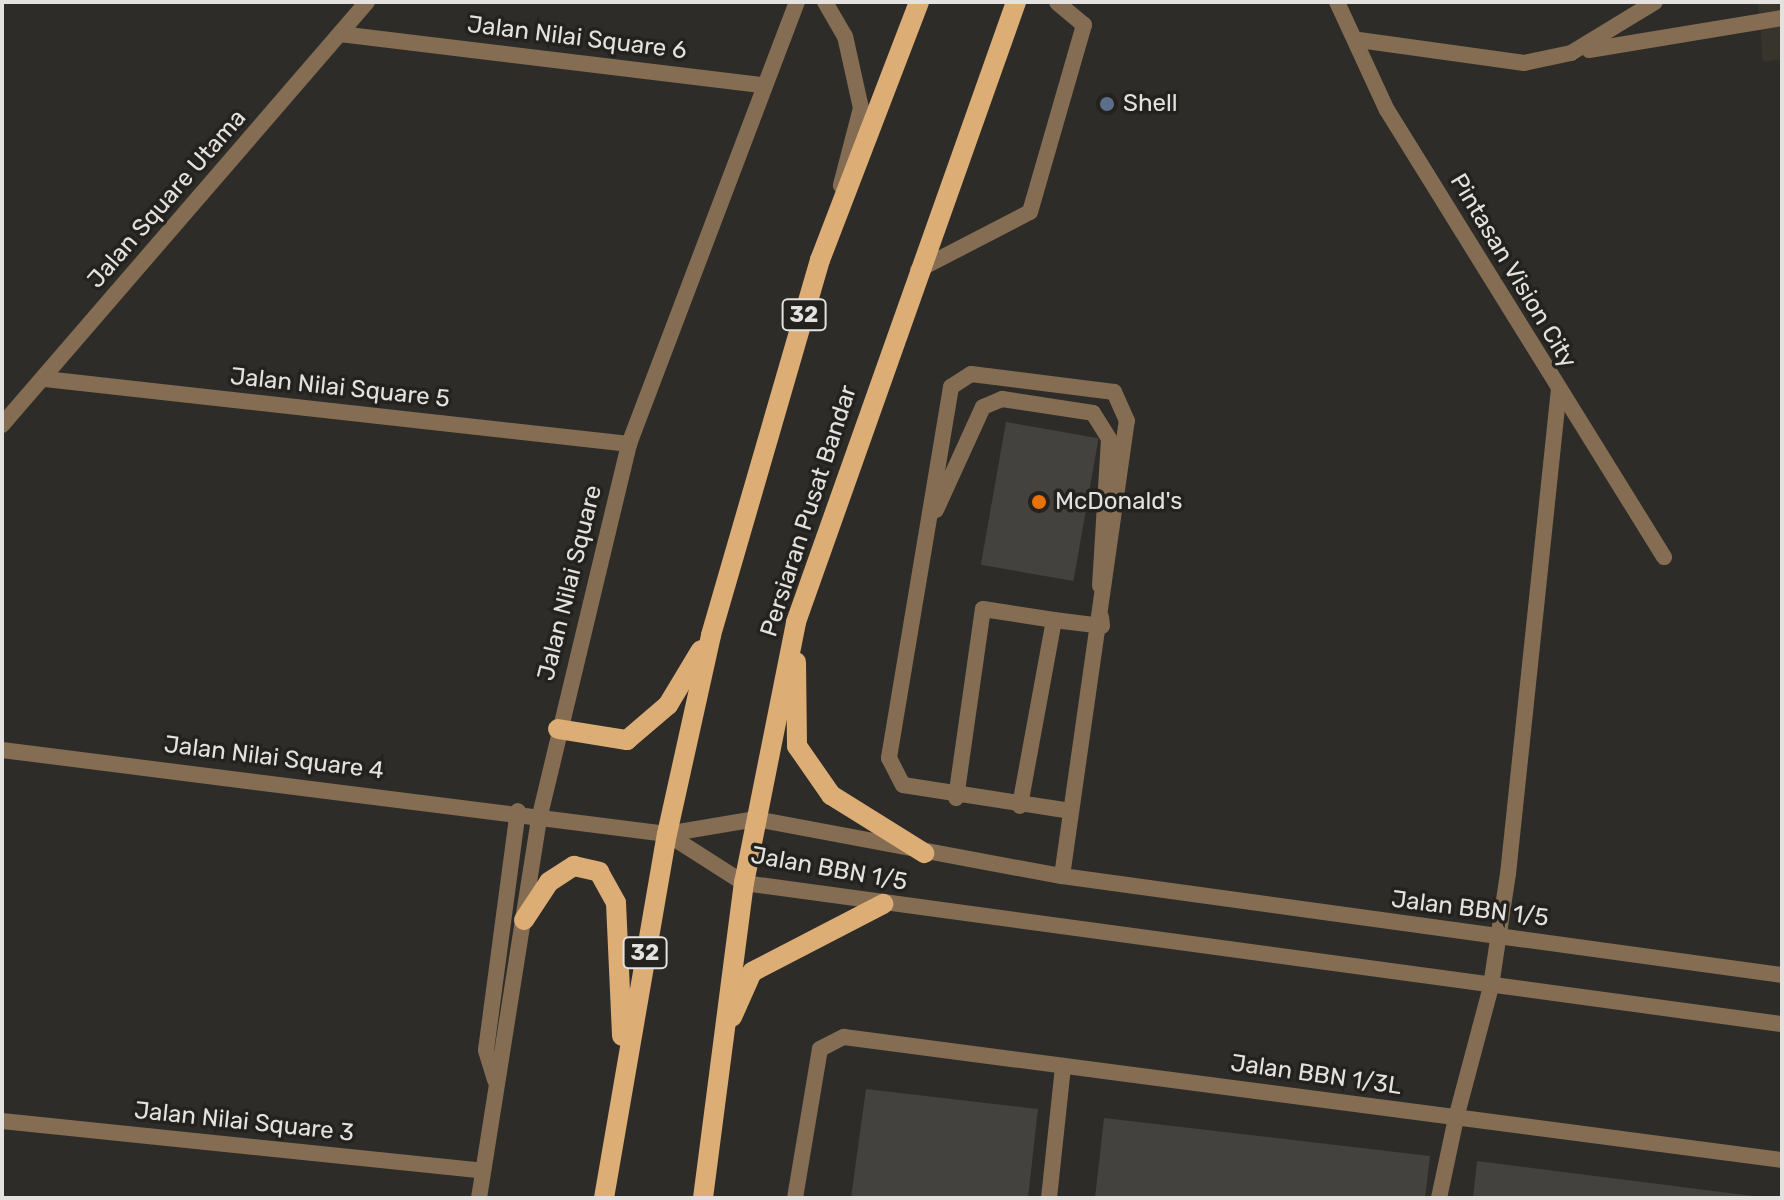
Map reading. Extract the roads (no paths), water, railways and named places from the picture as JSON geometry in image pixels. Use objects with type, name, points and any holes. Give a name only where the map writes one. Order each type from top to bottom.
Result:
[{"type":"main road","name":"32","points":[[604,1198],[623,1072],[667,834],[711,635],[820,260],[919,2]]},
{"type":"main road","name":"Persiaran Pusat Bandar","points":[[703,1198],[744,883],[796,622],[918,270],[1016,2]]},
{"type":"main road","points":[[796,622],[797,746],[831,795],[924,853]]},
{"type":"main road","points":[[558,729],[627,740],[668,705],[711,635]]},
{"type":"main road","points":[[524,920],[549,882],[574,866],[599,872],[616,903],[623,1072]]},
{"type":"main road","points":[[722,1041],[752,972],[883,904]]},
{"type":"street","name":"Jalan Square Utama","points":[[2,425],[45,379],[367,2]]},
{"type":"street","name":"Jalan Nilai Square","points":[[479,1198],[495,1080],[507,1052],[540,815],[558,729],[629,444],[761,85],[797,2]]},
{"type":"street","points":[[820,260],[861,108],[845,36],[825,2]]},
{"type":"street","points":[[918,270],[1030,212],[1084,25],[1057,2]]},
{"type":"street","points":[[1571,53],[1655,2]]},
{"type":"street","name":"Pintasan Vision City","points":[[1341,4],[1387,110],[1664,557]]},
{"type":"street","points":[[1359,40],[1477,61],[1524,63],[1782,18]]},
{"type":"street","name":"Jalan Nilai Square 6","points":[[340,34],[761,85]]},
{"type":"street","points":[[1062,876],[1102,626],[1127,421],[1114,392],[971,374],[951,387],[889,758],[903,785],[956,798],[1071,811]]},
{"type":"street","name":"Jalan Nilai Square 5","points":[[45,379],[629,444]]},
{"type":"street","points":[[1439,1198],[1456,1118],[1491,986],[1499,938],[1559,391]]},
{"type":"street","points":[[926,533],[983,407],[1002,399],[1093,413],[1109,439],[1097,542],[1102,626]]},
{"type":"street","points":[[956,798],[983,609],[1102,626]]},
{"type":"street","points":[[1020,806],[1054,620]]},
{"type":"street","name":"Jalan Nilai Square 4","points":[[2,750],[518,811],[667,834]]},
{"type":"street","points":[[495,1080],[486,1050],[518,811]]},
{"type":"street","name":"Jalan BBN 1/5","points":[[667,834],[756,819],[924,853],[1062,876],[1782,975]]},
{"type":"street","name":"Jalan BBN 1/5","points":[[667,834],[744,883],[1782,1024]]},
{"type":"street","name":"Jalan BBN 1/3L","points":[[795,1198],[820,1049],[844,1037],[1782,1160]]},
{"type":"street","points":[[1049,1198],[1063,1066]]},
{"type":"street","name":"Jalan Nilai Square 3","points":[[2,1121],[482,1171]]},
{"type":"place","name":"Shell","points":[[1107,104]]},
{"type":"place","name":"McDonald's","points":[[1039,502]]}]
